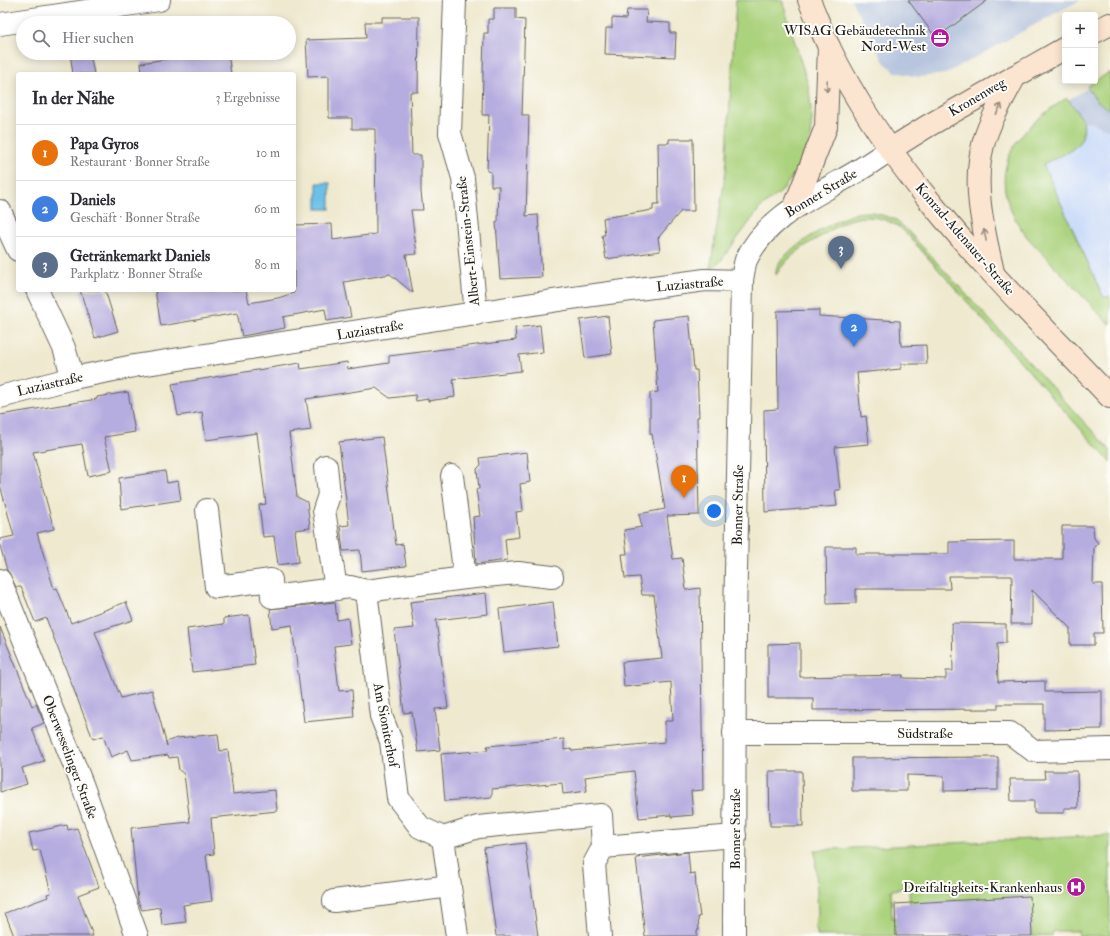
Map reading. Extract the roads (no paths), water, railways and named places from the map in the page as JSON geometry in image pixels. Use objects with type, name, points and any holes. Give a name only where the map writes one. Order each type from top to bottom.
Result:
[{"type":"main road","name":"Konrad-Adenauer-Straße","points":[[809,0],[829,47],[858,99],[891,149],[938,212],[993,273],[1110,397]]},
{"type":"main road","points":[[1098,30],[1110,24]]},
{"type":"main road","points":[[795,206],[826,126],[829,47]]},
{"type":"main road","name":"Kronenweg","points":[[891,149],[926,126],[1062,50]]},
{"type":"main road","points":[[993,273],[980,208],[978,181],[983,145],[1015,76]]},
{"type":"street","points":[[53,16],[159,0]]},
{"type":"street","name":"Albert-Einstein-Straße","points":[[455,1],[450,133],[463,178],[476,314]]},
{"type":"street","points":[[0,24],[16,22]]},
{"type":"street","name":"Bonner Straße","points":[[734,936],[734,733],[742,281],[746,261],[757,242],[778,219],[795,206],[845,178],[891,149]]},
{"type":"street","points":[[0,211],[16,246]]},
{"type":"street","name":"Luziastraße","points":[[0,397],[72,378],[134,366],[705,280],[742,281]]},
{"type":"street","points":[[38,292],[64,348],[72,378]]},
{"type":"street","points":[[326,466],[329,495],[324,510],[336,589]]},
{"type":"street","points":[[452,476],[465,578]]},
{"type":"street","points":[[207,510],[216,587],[271,580],[272,597],[350,587],[366,592],[465,578],[518,573],[552,577]]},
{"type":"street","name":"Oberwesselinger Straße","points":[[0,580],[82,784],[137,936]]},
{"type":"street","name":"Am Sioniterhof","points":[[366,592],[381,716],[390,741],[398,798],[420,827],[443,838]]},
{"type":"street","name":"Südstraße","points":[[734,733],[1010,733],[1034,751],[1110,749]]},
{"type":"street","points":[[457,936],[443,838],[478,827],[601,815],[603,847],[594,864],[600,936]]},
{"type":"street","points":[[603,847],[735,836]]},
{"type":"street","points":[[334,901],[450,886]]},
{"type":"water","points":[[317,183],[330,183],[330,209],[317,209]]},
{"type":"place","name":"WISAG Gebäudetechnik Nord-West","points":[[940,38]]},
{"type":"place","name":"Getränkemarkt Daniels","points":[[841,269]]},
{"type":"place","name":"Daniels","points":[[854,347]]},
{"type":"place","name":"Papa Gyros","points":[[684,498]]},
{"type":"place","name":"Dreifaltigkeits-Krankenhaus","points":[[1076,887]]}]
